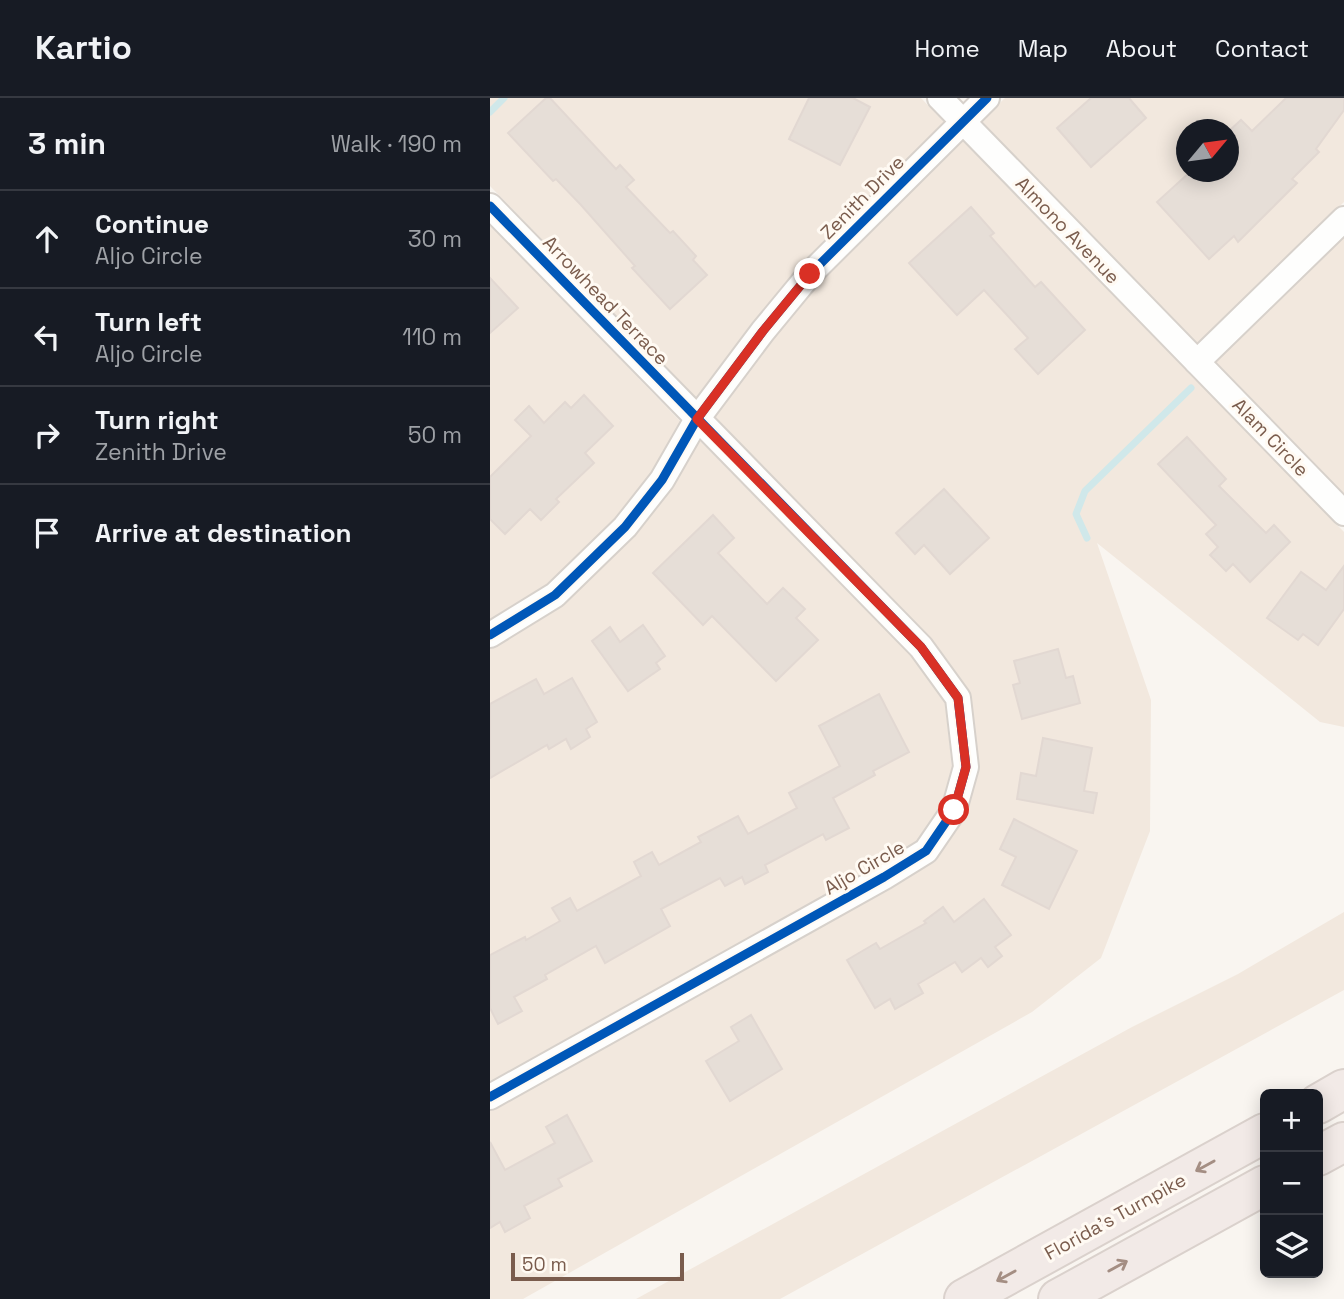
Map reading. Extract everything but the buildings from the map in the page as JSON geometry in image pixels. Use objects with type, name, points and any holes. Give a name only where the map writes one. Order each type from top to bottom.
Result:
[{"type":"highway","points":[[1323,1101],[1344,1089]]},
{"type":"highway","name":"Florida's Turnpike","points":[[964,1299],[1260,1136]]},
{"type":"highway","points":[[1323,1153],[1344,1142]]},
{"type":"highway","points":[[1058,1299],[1260,1188]]},
{"type":"street","name":"Almono Avenue","points":[[940,98],[1197,362]]},
{"type":"street","name":"Zenith Drive","points":[[490,635],[555,595],[625,527],[662,480],[697,419],[810,274],[987,98]]},
{"type":"street","name":"Arrowhead Terrace","points":[[490,206],[697,419]]},
{"type":"street","points":[[1197,362],[1344,219]]},
{"type":"street","name":"Alam Circle","points":[[1197,362],[1344,513]]},
{"type":"street","name":"Aljo Circle","points":[[490,1097],[884,877],[926,851],[954,810],[966,767],[958,698],[921,647],[697,419]]},
{"type":"shaded area","points":[[490,98],[921,98],[945,123],[800,267],[697,399],[490,186]]},
{"type":"shaded area","points":[[1005,98],[1344,98],[1344,202],[1198,344],[981,121]]},
{"type":"shaded area","points":[[962,140],[1344,532],[1344,727],[1320,722],[1097,543],[1151,700],[1150,831],[1101,958],[1032,1012],[523,1299],[490,1299],[490,1110],[890,888],[932,861],[965,816],[978,769],[969,690],[931,638],[714,417],[773,337],[820,281]]},
{"type":"shaded area","points":[[490,225],[681,422],[652,474],[615,519],[548,585],[490,621]]},
{"type":"shaded area","points":[[1344,236],[1344,494],[1215,361]]},
{"type":"shaded area","points":[[699,440],[911,655],[945,703],[952,767],[941,806],[916,842],[878,867],[490,1083],[490,649],[564,603],[635,534],[672,487]]},
{"type":"shaded area","points":[[1344,912],[1344,990],[780,1299],[636,1299],[1132,1027],[1238,974]]},
{"type":"waterway","points":[[490,112],[504,98]]},
{"type":"waterway","points":[[1087,538],[1076,514],[1085,491],[1191,388]]},
{"type":"cycle path","points":[[490,635],[555,595],[625,527],[662,480],[697,419],[810,274],[987,98]]},
{"type":"cycle path","points":[[490,206],[921,647],[958,698],[966,767],[954,810],[926,851],[490,1097]]},
{"type":"route","points":[[810,274],[697,419],[921,647],[958,698],[966,767],[954,810]]}]
